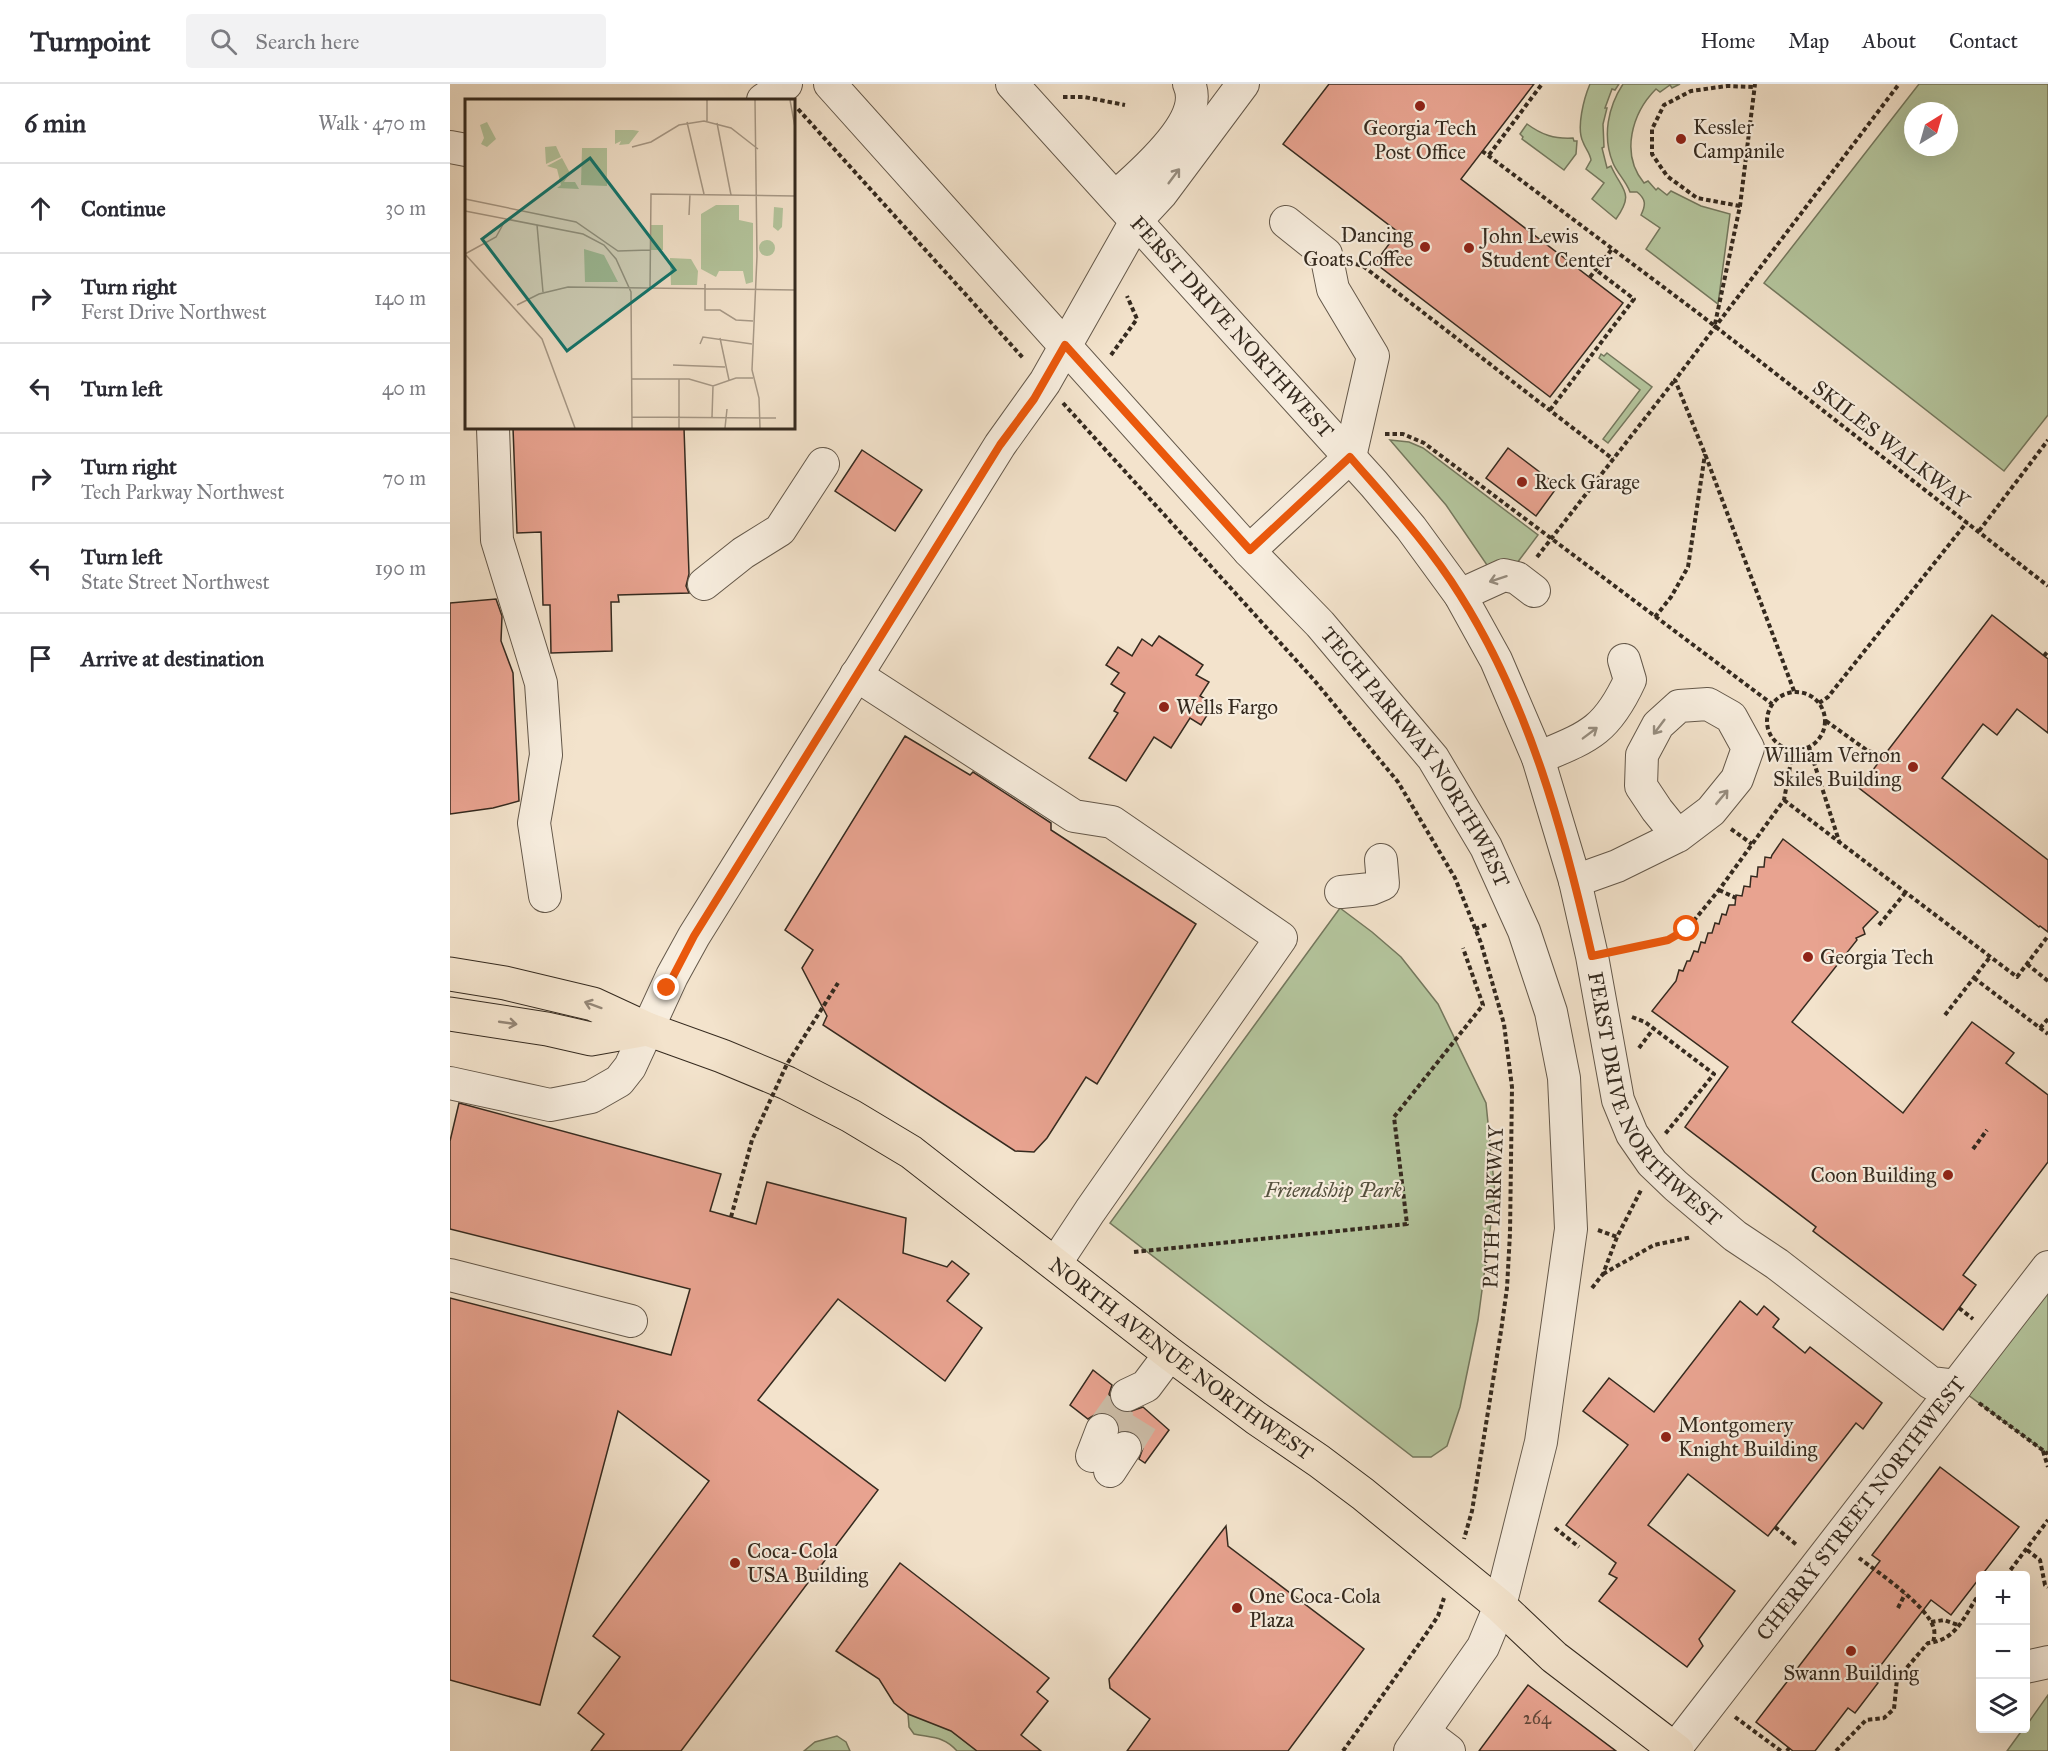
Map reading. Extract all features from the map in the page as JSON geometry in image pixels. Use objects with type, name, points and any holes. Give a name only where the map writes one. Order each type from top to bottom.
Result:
[{"type":"highway","name":"NORTH AVENUE NORTHWEST","points":[[450,975],[505,983],[593,1004],[647,1029],[788,1083],[851,1116],[911,1152],[1170,1354],[1256,1418],[1319,1461],[1455,1568],[1500,1606],[1554,1657],[1676,1750]]},
{"type":"highway","name":"NORTH AVENUE NORTHWEST","points":[[450,1014],[547,1029],[591,1039],[647,1029]]},
{"type":"street","points":[[765,99],[786,84]]},
{"type":"street","name":"TECH PARKWAY NORTHWEST","points":[[830,84],[1250,550],[1320,624],[1433,758],[1486,847],[1524,931],[1551,1012],[1564,1078],[1571,1228],[1541,1442],[1500,1606],[1483,1647],[1417,1742]]},
{"type":"street","points":[[1115,197],[1160,155],[1187,118],[1191,90],[1189,84]]},
{"type":"street","points":[[450,1083],[550,1105],[591,1097],[619,1081],[630,1067],[672,976],[694,936],[1000,445],[1045,382],[1136,221],[1161,194],[1243,84]]},
{"type":"street","name":"FERST DRIVE NORTHWEST","points":[[1018,90],[1350,457],[1411,528],[1460,595],[1496,660],[1538,758],[1575,881],[1592,956],[1618,1101],[1632,1134],[1658,1168],[1676,1186],[1735,1236],[1777,1264],[1931,1383],[1956,1386]]},
{"type":"street","points":[[450,147],[465,150]]},
{"type":"street","points":[[1250,550],[1350,457],[1373,356],[1332,289],[1326,255],[1286,222]]},
{"type":"street","points":[[493,429],[497,540],[541,683],[546,755],[534,823],[545,896]]},
{"type":"street","points":[[704,584],[743,553],[780,530],[823,464]]},
{"type":"street","points":[[1460,595],[1504,575],[1517,578],[1534,591]]},
{"type":"street","points":[[1538,758],[1583,739],[1604,723],[1620,702],[1630,680],[1623,660]]},
{"type":"street","points":[[856,675],[1074,816],[1112,822],[1281,938],[1055,1264]]},
{"type":"street","points":[[1575,881],[1617,866],[1678,836]]},
{"type":"street","points":[[1341,892],[1371,889],[1383,884],[1381,860]]},
{"type":"street","name":"CHERRY STREET NORTHWEST","points":[[1676,1750],[2048,1267]]},
{"type":"street","points":[[450,1275],[631,1321]]},
{"type":"street","points":[[1140,1398],[1170,1354]]},
{"type":"street","points":[[2030,1666],[2048,1662]]},
{"type":"street","points":[[1417,1742],[1449,1751]]},
{"type":"path","points":[[1489,155],[1542,84]]},
{"type":"path","points":[[1552,538],[1899,84]]},
{"type":"path","points":[[1715,327],[1740,206],[1755,86],[1727,86],[1691,91],[1664,105],[1652,129],[1652,154],[1667,176],[1697,198],[1740,206]]},
{"type":"path","points":[[1018,90],[1125,105]]},
{"type":"path","name":"SKILES WALKWAY","points":[[1482,151],[1715,327],[2048,586]]},
{"type":"path","points":[[1590,277],[1612,249]]},
{"type":"path","points":[[1326,255],[1362,266],[1613,459]]},
{"type":"path","points":[[1550,410],[1634,299],[1596,270]]},
{"type":"path","points":[[1111,355],[1137,319],[1123,288]]},
{"type":"path","points":[[1674,380],[1705,454],[1794,691]]},
{"type":"path","points":[[1375,434],[1403,434],[1424,443],[1772,704]]},
{"type":"path","points":[[1979,531],[2048,440]]},
{"type":"path","points":[[1655,617],[1671,597],[1688,567],[1705,454]]},
{"type":"path","points":[[1819,703],[1828,697],[1967,522]]},
{"type":"path","points":[[2044,656],[2048,651]]},
{"type":"path","name":"PATH PARKWAY","points":[[1314,680],[1398,782],[1455,878],[1481,943],[1504,1024],[1512,1087],[1507,1288],[1472,1511],[1438,1616],[1343,1751]]},
{"type":"path","points":[[1794,691],[1812,696],[1824,711],[1826,721],[1821,736],[1809,747],[1793,750],[1775,741],[1769,732],[1767,723],[1772,704],[1778,697],[1794,691]]},
{"type":"path","points":[[1826,721],[1868,751],[1883,756]]},
{"type":"path","points":[[1809,747],[1839,843]]},
{"type":"path","points":[[1592,956],[1668,940],[1687,929],[1719,890],[1784,800],[1793,750]]},
{"type":"path","points":[[1784,800],[2017,977],[2048,936]]},
{"type":"path","points":[[1719,890],[1736,898]]},
{"type":"path","points":[[1879,926],[1905,893]]},
{"type":"path","points":[[1134,1252],[1407,1224],[1394,1117],[1483,1005],[1463,948]]},
{"type":"path","points":[[1945,1015],[1990,957]]},
{"type":"path","points":[[2027,964],[2048,981]]},
{"type":"path","points":[[1974,978],[2048,1034]]},
{"type":"path","points":[[731,1217],[752,1140],[767,1107],[787,1064],[838,983]]},
{"type":"path","points":[[2040,1028],[2048,1019]]},
{"type":"path","points":[[1645,1022],[1714,1074],[1677,1121]]},
{"type":"path","points":[[1645,1039],[1654,1028]]},
{"type":"path","points":[[1973,1149],[1987,1130]]},
{"type":"path","points":[[1590,1292],[1603,1275],[1617,1237],[1637,1197],[1648,1178],[1658,1168]]},
{"type":"path","points":[[1590,1227],[1617,1237]]},
{"type":"path","points":[[1603,1275],[1654,1245],[1689,1237],[1735,1236]]},
{"type":"path","points":[[1959,1308],[1970,1317]]},
{"type":"path","points":[[1956,1386],[2048,1455]]},
{"type":"path","points":[[2043,1450],[2048,1467]]},
{"type":"path","points":[[2009,1571],[2048,1520]]},
{"type":"path","points":[[1775,1527],[1799,1546]]},
{"type":"path","points":[[1555,1528],[1580,1547]]},
{"type":"path","points":[[2027,1550],[2040,1560],[2045,1585],[2048,1587]]},
{"type":"path","points":[[1854,1553],[1927,1615],[1935,1630],[1933,1643]]},
{"type":"path","points":[[1898,1608],[1905,1594]]},
{"type":"path","points":[[1836,1751],[1866,1720],[1884,1718],[1894,1709],[1897,1679],[1928,1643],[1938,1642],[1952,1635],[1976,1599]]},
{"type":"path","points":[[1931,1622],[1944,1620],[1958,1625]]},
{"type":"path","points":[[1732,1715],[1781,1751]]},
{"type":"green space","points":[[1590,84],[1619,84],[1615,90],[1612,89],[1605,108],[1607,108],[1603,124],[1604,147],[1602,148],[1607,168],[1611,166],[1626,197],[1616,219],[1592,199],[1604,183],[1586,169],[1591,160],[1580,129],[1583,105]]},
{"type":"green space","points":[[1623,84],[1680,84],[1672,88],[1670,85],[1660,92],[1656,89],[1648,99],[1635,122],[1632,134],[1632,159],[1644,183],[1648,181],[1656,190],[1658,188],[1667,195],[1671,191],[1701,206],[1730,214],[1718,304],[1646,249],[1660,228],[1641,215],[1644,200],[1637,192],[1630,192],[1613,163],[1608,142],[1610,112]]},
{"type":"green space","points":[[1919,84],[2048,84],[2048,415],[2004,471],[1764,283],[1904,103],[1904,156],[1958,156],[1958,102],[1905,102]]},
{"type":"green space","points":[[1527,124],[1548,135],[1573,138],[1577,141],[1576,154],[1564,170],[1522,139],[1520,134]]},
{"type":"green space","points":[[1607,353],[1652,387],[1608,443],[1603,439],[1640,390],[1599,358],[1601,354],[1604,356]]},
{"type":"green space","points":[[1390,440],[1409,442],[1423,448],[1538,535],[1517,563],[1489,568],[1446,505]]},
{"type":"green space","name":"Friendship Park","points":[[1340,908],[1401,957],[1438,1004],[1486,1103],[1495,1193],[1478,1320],[1460,1407],[1447,1446],[1431,1457],[1413,1457],[1110,1223]]},
{"type":"green space","points":[[2048,1267],[2048,1454],[1956,1386]]},
{"type":"green space","points":[[2048,1695],[2048,1751],[2007,1751],[2020,1733],[2030,1733],[2030,1720]]},
{"type":"green space","points":[[908,1714],[937,1720],[977,1751],[957,1751],[942,1740],[914,1734],[909,1727]]},
{"type":"green space","points":[[837,1736],[846,1742],[850,1751],[804,1751],[815,1742]]},
{"type":"building","name":"John Lewis Student Center","points":[[1329,84],[1534,84],[1461,179],[1623,303],[1550,397],[1375,263],[1398,232],[1283,144]]},
{"type":"building","points":[[513,429],[684,429],[689,574],[686,586],[689,593],[618,595],[619,602],[611,602],[612,651],[551,653],[550,605],[543,605],[541,532],[517,533]]},
{"type":"building","name":"Reck Garage","points":[[1508,448],[1558,486],[1536,516],[1486,478]]},
{"type":"building","points":[[862,450],[922,490],[895,531],[835,491]]},
{"type":"building","points":[[496,599],[502,616],[501,641],[513,673],[519,801],[493,808],[450,814],[450,603]]},
{"type":"building","name":"William Vernon Skiles Building","points":[[1992,615],[2048,659],[2048,733],[2017,709],[1997,735],[1983,724],[1942,778],[2048,860],[2048,932],[1859,788]]},
{"type":"building","name":"Wells Fargo","points":[[1159,636],[1203,665],[1196,675],[1209,682],[1200,696],[1214,704],[1201,725],[1190,718],[1171,748],[1154,737],[1126,781],[1089,758],[1118,713],[1114,711],[1125,693],[1111,684],[1119,673],[1106,665],[1118,647],[1132,656],[1142,639],[1152,646]]},
{"type":"building","points":[[905,736],[970,775],[973,772],[1051,823],[1051,830],[1196,924],[1097,1084],[1086,1077],[1047,1138],[1034,1152],[1015,1151],[823,1025],[827,1016],[802,968],[813,950],[785,930]]},
{"type":"building","points":[[1783,839],[1878,912],[1863,928],[1865,934],[1856,938],[1857,940],[1792,1022],[1903,1113],[1972,1022],[2014,1053],[2006,1063],[2048,1095],[2048,1162],[1963,1275],[1976,1285],[1943,1330],[1813,1231],[1816,1227],[1685,1127],[1728,1067],[1652,1011],[1676,981],[1679,970],[1683,971],[1694,951],[1698,952],[1701,942],[1705,943],[1715,923],[1719,924],[1722,914],[1726,915],[1729,905],[1735,905],[1736,895],[1742,896],[1744,886],[1750,887],[1751,876],[1757,877],[1758,867],[1764,867],[1765,857],[1771,858]]},
{"type":"building","points":[[459,1103],[721,1174],[710,1211],[756,1224],[767,1182],[906,1218],[903,1253],[947,1267],[952,1261],[969,1274],[947,1301],[982,1328],[945,1381],[838,1299],[758,1400],[878,1490],[681,1751],[591,1751],[604,1734],[578,1713],[620,1657],[593,1636],[709,1481],[618,1411],[540,1705],[450,1680],[450,1298],[671,1355],[690,1289],[450,1229],[450,1141]]},
{"type":"building","points":[[1740,1301],[1757,1315],[1764,1306],[1779,1319],[1773,1327],[1805,1353],[1810,1347],[1882,1403],[1863,1429],[1856,1423],[1768,1536],[1688,1474],[1648,1525],[1735,1591],[1699,1639],[1703,1646],[1687,1667],[1599,1601],[1617,1578],[1609,1574],[1616,1563],[1566,1525],[1628,1445],[1583,1411],[1609,1378],[1654,1412]]},
{"type":"building","points":[[1093,1370],[1112,1385],[1109,1394],[1111,1403],[1116,1409],[1126,1413],[1143,1407],[1169,1430],[1145,1463],[1139,1459],[1143,1448],[1141,1439],[1135,1433],[1127,1430],[1119,1431],[1116,1419],[1109,1413],[1099,1412],[1088,1419],[1070,1405]]},
{"type":"building","points":[[1940,1467],[2019,1527],[1985,1571],[1976,1571],[1976,1583],[1951,1615],[1931,1600],[1871,1678],[1878,1683],[1855,1713],[1848,1708],[1815,1751],[1793,1751],[1756,1722],[1880,1561],[1872,1555]]},
{"type":"building","name":"One Coca-Cola Plaza","points":[[1226,1526],[1228,1546],[1364,1649],[1288,1751],[1127,1751],[1150,1719],[1110,1688],[1109,1679]]},
{"type":"building","points":[[900,1563],[1049,1678],[1037,1692],[1048,1701],[1021,1735],[1041,1751],[977,1751],[951,1731],[908,1714],[894,1703],[879,1679],[836,1651]]},
{"type":"building","points":[[1528,1685],[1616,1751],[1479,1751]]},
{"type":"tunnel","points":[[1102,1430],[1127,1395]]},
{"type":"tunnel","points":[[1125,1448],[1148,1411]]},
{"type":"place","name":"Georgia Tech Post Office","points":[[1420,106]]},
{"type":"place","name":"Kessler Campanile","points":[[1681,139]]},
{"type":"place","name":"Dancing Goats Coffee","points":[[1425,247]]},
{"type":"place","name":"John Lewis Student Center","points":[[1469,248]]},
{"type":"place","name":"Reck Garage","points":[[1522,482]]},
{"type":"place","name":"Wells Fargo","points":[[1164,707]]},
{"type":"place","name":"William Vernon Skiles Building","points":[[1913,767]]},
{"type":"place","name":"Georgia Tech","points":[[1808,957]]},
{"type":"place","name":"Coon Building","points":[[1948,1175]]},
{"type":"place","name":"Montgomery Knight Building","points":[[1666,1437]]},
{"type":"place","name":"Coca-Cola USA Building","points":[[735,1563]]},
{"type":"place","name":"One Coca-Cola Plaza","points":[[1237,1608]]},
{"type":"place","name":"Swann Building","points":[[1851,1651]]},
{"type":"route","points":[[667,988],[694,936],[1000,445],[1045,382],[1065,345],[1250,550],[1350,457],[1411,528],[1460,595],[1496,660],[1538,758],[1575,881],[1592,956],[1668,940],[1687,929]]}]
